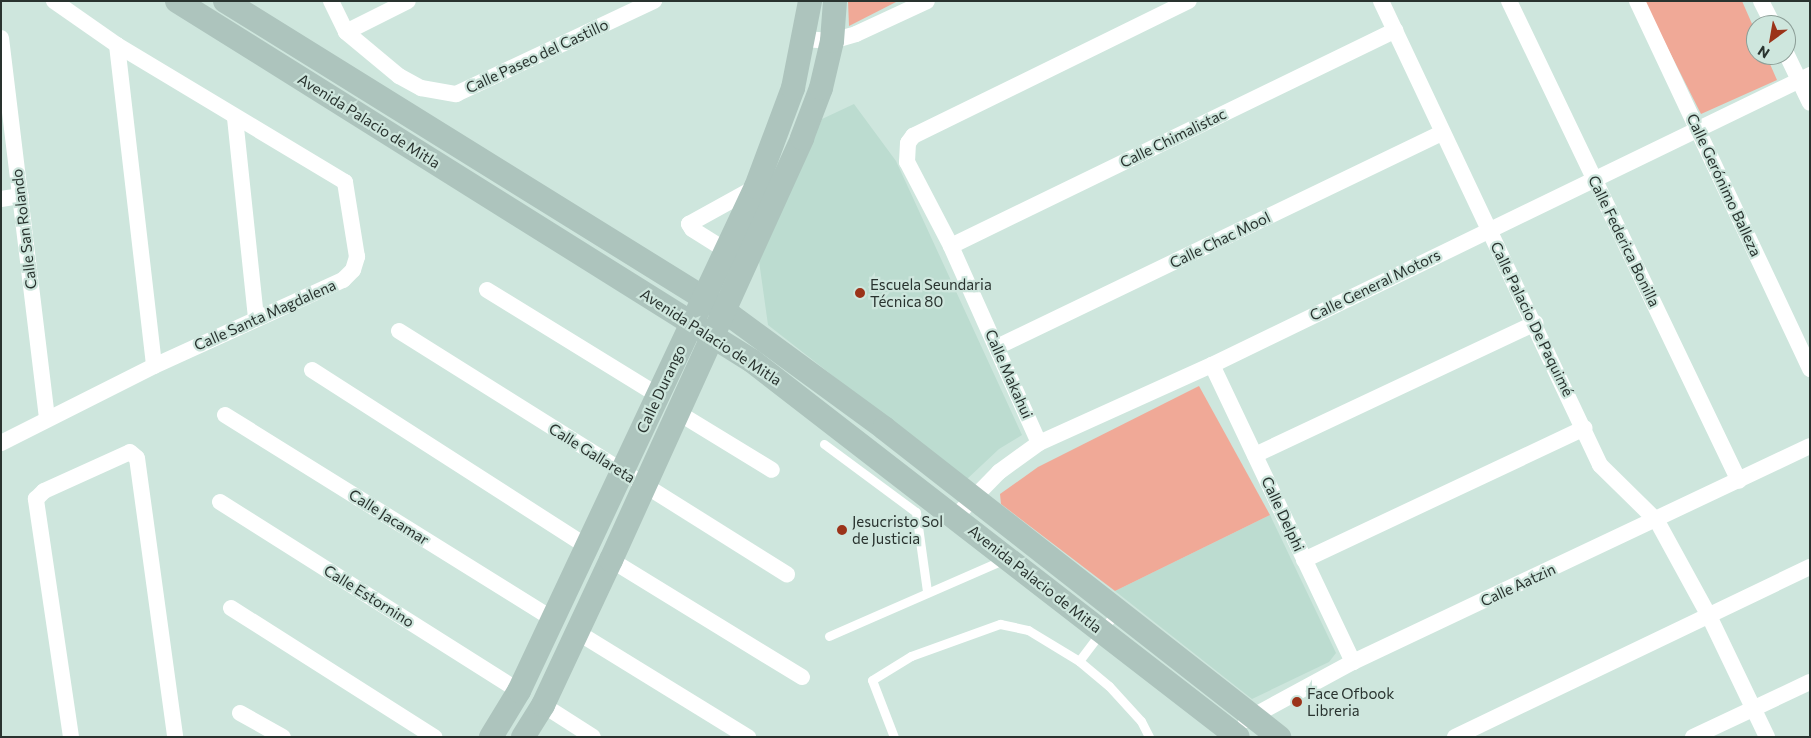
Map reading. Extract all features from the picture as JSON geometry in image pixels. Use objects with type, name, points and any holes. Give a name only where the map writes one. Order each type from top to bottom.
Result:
[{"type":"main road","name":"Avenida Palacio de Mitla","points":[[176,1],[713,335],[888,478],[955,516],[1234,733]]},
{"type":"main road","name":"Avenida Palacio de Mitla","points":[[225,1],[713,304],[972,497],[1279,737]]},
{"type":"main road","name":"Calle Durango","points":[[523,737],[543,705],[612,560],[643,485],[713,335],[713,304],[727,251],[756,187],[790,97],[804,39],[810,1]]},
{"type":"main road","name":"Calle Durango","points":[[491,737],[519,691],[585,545],[659,396],[692,323],[713,304],[802,138],[821,88],[832,41],[835,1]]},
{"type":"street","name":"Calle Santa Magdalena","points":[[1,443],[154,366],[343,280],[353,270],[357,257],[345,182],[235,118],[117,45],[54,1]]},
{"type":"street","name":"Calle Paseo del Castillo","points":[[331,1],[346,32],[414,84],[436,93],[456,94],[654,1]]},
{"type":"street","points":[[346,32],[408,1]]},
{"type":"street","points":[[804,39],[832,41],[881,24],[927,1]]},
{"type":"street","name":"Calle Makahui","points":[[1040,443],[952,246],[908,162],[908,143],[913,136],[1190,1]]},
{"type":"street","name":"Calle Palacio De Paquimé","points":[[1381,1],[1442,133],[1608,475],[1657,521],[1710,618],[1767,737]]},
{"type":"street","name":"Calle Federica Bonilla","points":[[1509,1],[1739,481]]},
{"type":"street","name":"Calle Gerónimo Balleza","points":[[1637,1],[1810,369]]},
{"type":"street","points":[[1762,1],[1768,15]]},
{"type":"street","name":"Calle Chimalistac","points":[[952,246],[1395,30]]},
{"type":"street","name":"Calle San Rolando","points":[[1,38],[47,419]]},
{"type":"street","points":[[117,45],[154,366]]},
{"type":"street","points":[[1795,65],[1804,78],[1810,103]]},
{"type":"street","name":"Calle General Motors","points":[[955,516],[972,497],[1040,443],[1212,365],[1488,229],[1804,78]]},
{"type":"street","points":[[235,118],[256,318]]},
{"type":"street","name":"Calle Chac Mool","points":[[997,347],[1442,133]]},
{"type":"street","points":[[727,251],[692,230],[689,224],[756,187]]},
{"type":"street","points":[[1,199],[21,196]]},
{"type":"street","points":[[487,290],[659,396]]},
{"type":"street","points":[[1256,455],[1535,323]]},
{"type":"street","name":"Calle Gallareta","points":[[399,331],[787,574]]},
{"type":"street","name":"Calle Delphi","points":[[1212,365],[1353,662]]},
{"type":"street","points":[[312,370],[585,545]]},
{"type":"street","points":[[677,412],[772,470]]},
{"type":"street","name":"Calle Jacamar","points":[[225,415],[553,619]]},
{"type":"street","points":[[1304,560],[1584,428]]},
{"type":"street","name":"Calle Aatzin","points":[[1234,733],[1254,716],[1353,662],[1657,521],[1810,446]]},
{"type":"street","points":[[71,737],[36,504],[44,491],[125,453],[137,458],[175,737]]},
{"type":"street","name":"Calle Estornino","points":[[220,502],[519,691]]},
{"type":"street","points":[[612,560],[802,677]]},
{"type":"street","points":[[1455,737],[1710,618],[1810,567]]},
{"type":"street","points":[[231,608],[434,737]]},
{"type":"street","points":[[577,632],[748,737]]},
{"type":"street","points":[[1693,737],[1810,682]]},
{"type":"street","points":[[543,705],[593,737]]},
{"type":"street","points":[[240,713],[283,737]]},
{"type":"lane","points":[[824,444],[888,478],[916,512],[927,591]]},
{"type":"lane","points":[[829,636],[927,591],[1008,558]]},
{"type":"lane","points":[[1079,661],[1117,611]]},
{"type":"lane","points":[[894,737],[872,680],[934,646],[1000,624],[1028,630],[1079,661],[1109,686],[1142,721],[1149,737]]},
{"type":"shaded area","points":[[848,1],[898,1],[849,26]]},
{"type":"shaded area","points":[[1644,1],[1742,1],[1748,15],[1746,15],[1746,65],[1770,65],[1777,80],[1701,114]]},
{"type":"shaded area","name":"Escuela Seundaria Técnica 80","points":[[854,104],[896,161],[1022,435],[999,449],[966,480],[768,325],[759,261],[822,119]]},
{"type":"shaded area","points":[[1199,386],[1270,515],[1115,591],[1001,504],[1000,494],[1038,467]]},
{"type":"shaded area","points":[[1270,515],[1336,653],[1329,662],[1252,699],[1115,591]]},
{"type":"place","name":"Escuela Seundaria Técnica 80","points":[[860,293]]},
{"type":"place","name":"Jesucristo Sol de Justicia","points":[[842,530]]},
{"type":"place","name":"Face Ofbook Libreria","points":[[1297,702]]}]
